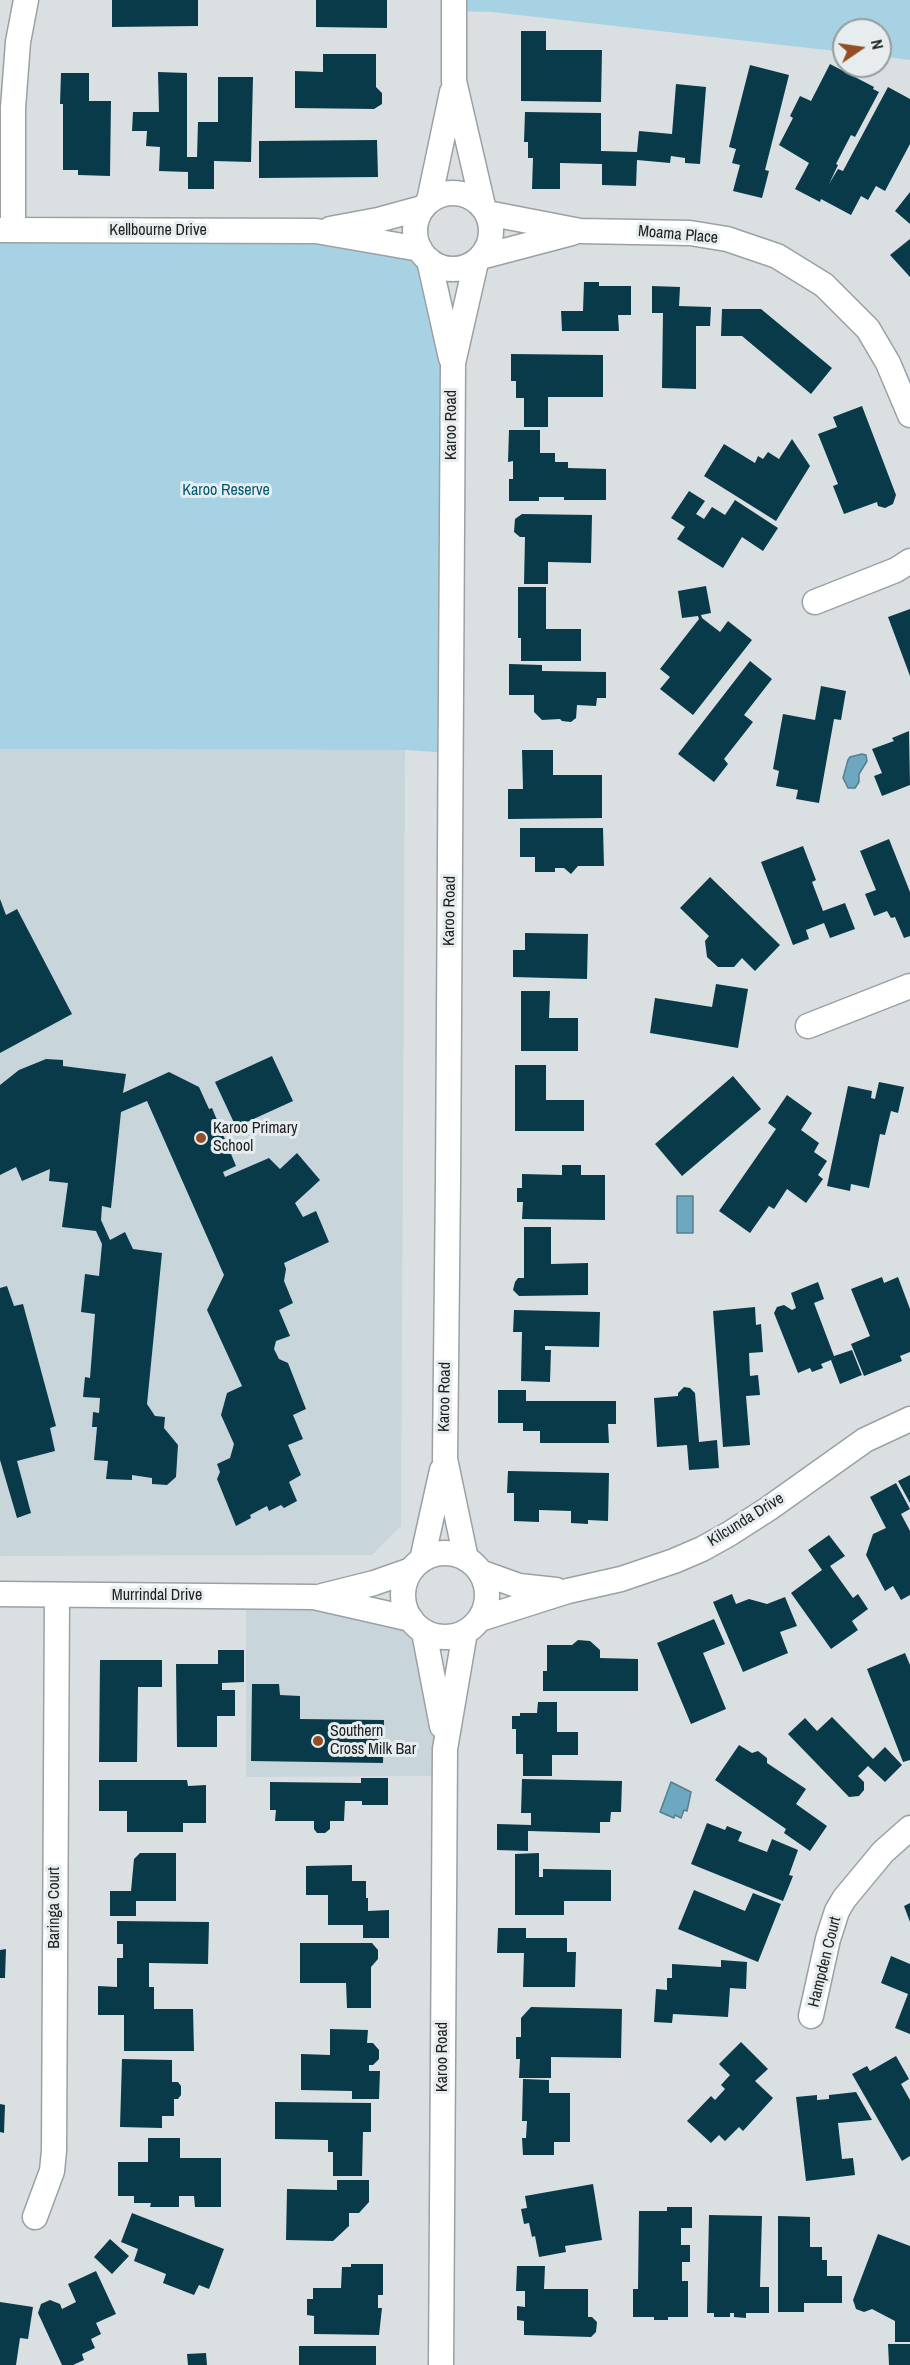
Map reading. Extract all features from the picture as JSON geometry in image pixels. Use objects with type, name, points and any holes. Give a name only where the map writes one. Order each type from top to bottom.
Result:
[{"type":"street","points":[[7,230],[18,42],[26,0]]},
{"type":"street","points":[[454,0],[454,81],[425,204],[417,217],[415,228],[424,254],[437,266],[457,269],[478,259],[488,247],[491,224],[485,209],[454,81]]},
{"type":"street","points":[[425,204],[437,196],[457,193],[467,195],[485,209]]},
{"type":"street","name":"Kellbourne Drive","points":[[7,230],[316,231],[378,220],[425,204]]},
{"type":"street","name":"Moama Place","points":[[485,209],[580,231],[669,232],[727,239],[770,253],[803,270],[824,285],[868,329],[888,363],[910,415]]},
{"type":"street","name":"Kellbourne Drive","points":[[316,231],[424,254]]},
{"type":"street","name":"Moama Place","points":[[478,259],[580,231]]},
{"type":"street","name":"Karoo Road","points":[[424,254],[453,363]]},
{"type":"street","name":"Karoo Road","points":[[417,1565],[444,1459],[453,363],[478,259]]},
{"type":"street","points":[[815,602],[896,570],[910,561]]},
{"type":"street","points":[[808,1026],[910,986]]},
{"type":"street","name":"Kilcunda Drive","points":[[473,1625],[568,1591],[621,1579],[702,1549],[768,1509],[865,1440],[910,1419]]},
{"type":"street","name":"Karoo Road","points":[[444,1459],[473,1566]]},
{"type":"street","points":[[444,1554],[473,1566],[487,1596],[473,1625],[452,1637],[445,1637],[418,1625],[405,1607],[403,1595],[405,1582],[417,1565],[444,1554]]},
{"type":"street","name":"Murrindal Drive","points":[[314,1598],[366,1585],[417,1565]]},
{"type":"street","name":"Kilcunda Drive","points":[[473,1566],[519,1586],[568,1591]]},
{"type":"street","name":"Murrindal Drive","points":[[0,1594],[314,1598],[418,1625]]},
{"type":"street","name":"Baringa Court","points":[[35,2217],[52,2171],[54,2151],[57,1595]]},
{"type":"street","name":"Karoo Road","points":[[418,1625],[435,1681],[445,1749],[441,2365]]},
{"type":"street","name":"Karoo Road","points":[[445,1749],[473,1625]]},
{"type":"street","name":"Hampden Court","points":[[811,2016],[828,1939],[837,1911],[844,1899],[883,1852],[910,1828]]},
{"type":"shaded area","name":"Karoo Primary School","points":[[0,749],[405,750],[401,1526],[372,1555],[0,1556]]},
{"type":"shaded area","points":[[866,755],[867,761],[859,774],[859,782],[855,788],[848,788],[843,778],[848,760],[850,757]]},
{"type":"shaded area","points":[[677,1196],[693,1196],[693,1233],[677,1233]]},
{"type":"shaded area","points":[[246,1596],[411,1619],[445,1776],[246,1777]]},
{"type":"shaded area","points":[[671,1782],[691,1792],[687,1811],[684,1810],[681,1818],[675,1815],[674,1818],[660,1812]]},
{"type":"green space","points":[[454,0],[910,0],[910,60],[892,58],[892,18],[832,18],[832,51],[492,12],[454,11]]},
{"type":"green space","name":"Karoo Reserve","points":[[0,230],[316,231],[420,249],[453,363],[451,753],[405,750],[0,749]]},
{"type":"building","points":[[112,0],[198,0],[198,26],[112,27]]},
{"type":"building","points":[[316,0],[387,0],[387,28],[316,27]]},
{"type":"building","points":[[521,31],[546,31],[546,50],[602,50],[601,102],[521,101]]},
{"type":"building","points":[[323,54],[376,54],[376,87],[382,93],[382,104],[374,109],[295,108],[295,71],[323,72]]},
{"type":"building","points":[[830,64],[832,65],[832,78],[857,78],[879,92],[855,137],[851,135],[836,164],[838,165],[829,184],[838,169],[843,171],[888,87],[910,99],[910,144],[885,191],[876,186],[868,200],[861,196],[851,215],[821,199],[820,202],[795,189],[809,163],[779,145],[793,118],[790,116],[800,96],[811,101]]},
{"type":"building","points":[[750,65],[789,75],[765,170],[769,171],[762,198],[733,191],[740,165],[732,163],[736,149],[729,147]]},
{"type":"building","points":[[158,72],[187,73],[187,157],[197,157],[198,122],[218,122],[218,77],[253,77],[251,162],[214,161],[214,189],[188,189],[188,172],[159,171],[160,147],[146,146],[147,131],[132,131],[133,112],[159,112]]},
{"type":"building","points":[[61,73],[89,73],[89,101],[111,101],[110,176],[78,175],[78,170],[63,170]]},
{"type":"building","points":[[676,84],[706,87],[700,164],[685,163],[685,158],[671,156],[670,163],[637,160],[636,186],[602,185],[602,164],[560,163],[560,189],[532,189],[533,158],[528,158],[528,142],[524,142],[525,112],[601,113],[601,151],[637,152],[639,131],[672,134]]},
{"type":"building","points":[[377,140],[378,177],[259,178],[259,141]]},
{"type":"building","points":[[910,192],[910,224],[895,211]]},
{"type":"building","points":[[910,239],[910,277],[890,255]]},
{"type":"building","points":[[584,282],[599,282],[599,286],[631,286],[631,315],[618,315],[619,331],[562,331],[561,311],[583,311]]},
{"type":"building","points":[[652,286],[680,287],[679,306],[711,307],[710,326],[696,326],[696,389],[662,388],[663,313],[652,313]]},
{"type":"building","points":[[722,309],[761,309],[832,368],[811,394],[742,336],[721,336]]},
{"type":"building","points":[[511,354],[603,355],[603,397],[548,397],[548,427],[524,427],[524,398],[516,398],[516,381],[511,381]]},
{"type":"building","points":[[862,406],[896,495],[893,504],[885,508],[878,506],[877,502],[844,514],[833,486],[838,484],[818,434],[837,427],[833,417]]},
{"type":"building","points":[[509,430],[540,430],[540,453],[555,453],[555,462],[568,462],[568,468],[606,469],[606,500],[564,500],[564,497],[539,497],[539,501],[509,501],[509,479],[513,479],[513,461],[508,462]]},
{"type":"building","points":[[792,439],[810,466],[776,521],[704,476],[724,444],[755,463],[758,456],[763,459],[768,452],[779,459]]},
{"type":"building","points":[[689,491],[705,501],[696,514],[704,519],[712,507],[725,515],[735,500],[778,528],[763,551],[742,537],[723,568],[677,539],[685,527],[671,518]]},
{"type":"building","points":[[522,514],[592,515],[591,563],[548,562],[548,584],[524,584],[525,537],[520,537],[514,532],[515,519]]},
{"type":"building","points":[[706,586],[711,613],[701,615],[702,618],[720,632],[728,621],[752,640],[693,715],[660,689],[670,677],[660,669],[699,619],[698,616],[682,618],[678,591]]},
{"type":"building","points":[[518,587],[546,587],[546,629],[581,629],[581,661],[521,661],[521,638],[518,638]]},
{"type":"building","points":[[910,609],[910,676],[888,617]]},
{"type":"building","points":[[750,661],[772,679],[744,715],[753,722],[724,759],[728,764],[714,782],[678,754]]},
{"type":"building","points":[[509,664],[542,665],[542,671],[606,672],[606,698],[597,698],[596,706],[577,705],[576,718],[571,722],[560,719],[542,720],[534,712],[534,695],[509,695]]},
{"type":"building","points":[[821,686],[846,691],[841,720],[834,719],[819,803],[796,799],[798,790],[776,786],[779,771],[773,769],[783,714],[815,720]]},
{"type":"building","points":[[909,731],[910,785],[882,796],[874,776],[882,773],[872,749],[894,741],[892,738]]},
{"type":"building","points":[[522,750],[553,750],[553,775],[602,775],[602,818],[508,819],[508,789],[523,789]]},
{"type":"building","points":[[520,828],[603,828],[604,866],[578,866],[571,874],[564,868],[555,868],[555,872],[535,872],[535,857],[520,857]]},
{"type":"building","points":[[889,839],[910,892],[910,936],[904,938],[895,917],[891,918],[887,911],[874,916],[865,894],[876,890],[860,851]]},
{"type":"building","points":[[803,846],[816,880],[812,882],[823,911],[845,903],[855,929],[830,938],[824,923],[806,930],[809,939],[793,945],[761,862]]},
{"type":"building","points":[[710,877],[780,945],[755,971],[742,958],[734,967],[718,967],[707,957],[705,941],[709,936],[680,908]]},
{"type":"building","points":[[0,899],[6,915],[17,909],[72,1014],[0,1053]]},
{"type":"building","points":[[525,933],[588,934],[587,979],[513,977],[513,950],[525,950]]},
{"type":"building","points":[[716,984],[748,989],[738,1048],[650,1033],[655,998],[712,1007]]},
{"type":"building","points":[[521,991],[550,991],[549,1018],[578,1018],[578,1051],[521,1051]]},
{"type":"building","points":[[272,1056],[293,1101],[236,1127],[215,1082]]},
{"type":"building","points":[[46,1059],[63,1060],[63,1066],[126,1074],[123,1093],[169,1072],[199,1087],[209,1109],[212,1108],[236,1166],[223,1172],[225,1177],[269,1158],[280,1169],[297,1153],[320,1180],[295,1203],[303,1217],[316,1211],[329,1242],[284,1263],[286,1269],[284,1281],[293,1303],[279,1310],[290,1336],[276,1341],[274,1349],[279,1359],[288,1363],[306,1409],[293,1415],[303,1439],[288,1445],[301,1475],[289,1482],[297,1501],[284,1508],[281,1505],[269,1511],[267,1506],[236,1526],[217,1479],[220,1472],[217,1464],[230,1458],[234,1444],[221,1415],[227,1393],[242,1386],[207,1310],[224,1275],[147,1101],[121,1112],[111,1208],[102,1206],[101,1220],[110,1240],[125,1232],[133,1249],[162,1253],[147,1404],[155,1416],[165,1417],[164,1428],[178,1445],[176,1477],[167,1485],[152,1484],[152,1478],[132,1475],[132,1480],[106,1479],[108,1461],[94,1460],[97,1427],[92,1427],[93,1412],[99,1413],[100,1398],[83,1397],[85,1377],[90,1378],[95,1314],[81,1312],[85,1274],[99,1276],[102,1244],[96,1231],[62,1227],[68,1183],[49,1181],[50,1169],[22,1181],[16,1167],[0,1175],[0,1085],[19,1070]]},
{"type":"building","points":[[515,1065],[546,1065],[546,1100],[584,1100],[584,1131],[515,1131]]},
{"type":"building","points":[[733,1076],[761,1109],[682,1176],[655,1144]]},
{"type":"building","points":[[879,1082],[904,1087],[898,1113],[891,1111],[885,1135],[880,1134],[869,1188],[851,1184],[850,1191],[827,1186],[848,1086],[872,1091],[871,1098],[875,1099]]},
{"type":"building","points":[[787,1095],[812,1113],[801,1130],[819,1143],[814,1152],[827,1161],[818,1175],[823,1179],[806,1203],[787,1189],[774,1209],[769,1206],[750,1233],[719,1211],[776,1129],[768,1123]]},
{"type":"building","points":[[562,1165],[581,1165],[581,1175],[605,1175],[605,1220],[522,1219],[523,1202],[517,1202],[517,1188],[522,1188],[522,1174],[562,1175]]},
{"type":"building","points":[[524,1227],[551,1227],[551,1264],[588,1263],[588,1295],[519,1296],[513,1290],[518,1278],[524,1278]]},
{"type":"building","points":[[882,1277],[884,1283],[898,1277],[910,1309],[910,1352],[900,1356],[902,1361],[864,1376],[851,1344],[870,1336],[851,1289]]},
{"type":"building","points":[[818,1282],[824,1299],[814,1303],[834,1356],[852,1350],[862,1375],[840,1384],[831,1360],[821,1364],[823,1368],[812,1372],[810,1368],[798,1373],[774,1313],[777,1307],[784,1305],[792,1310],[796,1308],[791,1293]]},
{"type":"building","points":[[7,1286],[14,1306],[23,1304],[56,1426],[50,1428],[55,1451],[17,1461],[31,1513],[17,1518],[0,1460],[0,1288]]},
{"type":"building","points":[[755,1307],[756,1325],[761,1324],[763,1352],[749,1353],[750,1376],[758,1375],[760,1395],[746,1396],[750,1445],[723,1447],[713,1311]]},
{"type":"building","points":[[514,1310],[600,1312],[599,1347],[545,1346],[545,1350],[551,1350],[550,1382],[521,1381],[522,1332],[513,1332]]},
{"type":"building","points":[[684,1387],[690,1388],[695,1393],[699,1442],[717,1440],[719,1468],[689,1470],[687,1445],[657,1447],[654,1398],[678,1396]]},
{"type":"building","points":[[498,1390],[526,1390],[526,1401],[616,1401],[616,1424],[608,1424],[609,1443],[540,1443],[540,1431],[523,1431],[523,1423],[498,1423]]},
{"type":"building","points":[[508,1471],[609,1473],[608,1521],[588,1520],[588,1524],[571,1523],[571,1511],[539,1510],[539,1522],[514,1521],[514,1493],[507,1493]]},
{"type":"building","points":[[910,1475],[910,1503],[898,1481]]},
{"type":"building","points":[[896,1483],[910,1509],[901,1514],[910,1531],[910,1595],[901,1600],[893,1586],[885,1591],[866,1555],[873,1534],[886,1528],[870,1497]]},
{"type":"building","points":[[829,1535],[845,1556],[830,1566],[853,1598],[858,1594],[868,1609],[852,1621],[858,1630],[831,1649],[791,1593],[822,1570],[808,1550]]},
{"type":"building","points":[[732,1594],[736,1604],[749,1599],[767,1604],[785,1597],[797,1626],[780,1632],[788,1653],[743,1672],[713,1602]]},
{"type":"building","points":[[714,1619],[725,1644],[703,1653],[726,1709],[691,1724],[657,1643]]},
{"type":"building","points":[[578,1640],[590,1641],[600,1650],[600,1658],[638,1659],[638,1691],[543,1691],[543,1671],[547,1671],[547,1645],[572,1645]]},
{"type":"building","points":[[218,1650],[244,1650],[244,1682],[222,1683],[222,1690],[235,1690],[235,1716],[217,1716],[217,1747],[177,1747],[176,1664],[218,1664]]},
{"type":"building","points":[[905,1653],[910,1665],[910,1760],[903,1762],[867,1669]]},
{"type":"building","points":[[100,1660],[162,1660],[162,1687],[138,1687],[137,1762],[99,1762]]},
{"type":"building","name":"Southern Cross Milk Bar","points":[[252,1684],[279,1684],[280,1695],[300,1696],[300,1719],[384,1720],[383,1763],[251,1761]]},
{"type":"building","points":[[538,1702],[557,1702],[557,1732],[578,1732],[578,1755],[552,1755],[552,1776],[523,1776],[523,1754],[516,1754],[516,1729],[512,1729],[512,1716],[520,1716],[520,1713],[537,1713]]},
{"type":"building","points":[[832,1717],[873,1759],[885,1747],[902,1765],[885,1782],[868,1766],[858,1776],[864,1782],[864,1790],[859,1796],[849,1797],[788,1734],[805,1718],[817,1731]]},
{"type":"building","points":[[739,1745],[752,1753],[758,1751],[767,1758],[767,1763],[806,1789],[796,1804],[827,1826],[810,1851],[784,1833],[786,1829],[715,1780]]},
{"type":"building","points":[[361,1778],[388,1778],[388,1805],[362,1805],[362,1801],[345,1801],[344,1821],[330,1821],[330,1829],[325,1833],[317,1833],[314,1829],[314,1821],[275,1821],[276,1810],[270,1810],[270,1782],[361,1783]]},
{"type":"building","points":[[522,1779],[622,1781],[621,1812],[611,1812],[610,1822],[600,1822],[600,1833],[528,1831],[528,1851],[497,1850],[497,1824],[531,1825],[531,1813],[521,1813]]},
{"type":"building","points":[[99,1780],[187,1780],[188,1786],[206,1785],[206,1823],[183,1823],[183,1832],[127,1832],[127,1811],[99,1811]]},
{"type":"building","points":[[707,1823],[725,1830],[727,1826],[742,1832],[738,1841],[767,1852],[772,1839],[798,1850],[789,1875],[793,1876],[783,1901],[691,1864]]},
{"type":"building","points":[[140,1853],[176,1853],[176,1901],[136,1901],[136,1916],[110,1916],[110,1891],[131,1891],[134,1859]]},
{"type":"building","points":[[539,1853],[539,1877],[543,1877],[543,1869],[611,1870],[611,1901],[564,1901],[564,1915],[515,1915],[515,1854]]},
{"type":"building","points":[[352,1865],[352,1881],[366,1881],[368,1911],[389,1910],[389,1938],[363,1938],[363,1925],[328,1925],[328,1895],[306,1895],[306,1866]]},
{"type":"building","points":[[694,1890],[745,1911],[753,1893],[781,1904],[758,1962],[678,1929]]},
{"type":"building","points":[[910,1903],[910,1922],[904,1906]]},
{"type":"building","points":[[117,1921],[209,1922],[208,1964],[149,1963],[149,1987],[154,1987],[154,2009],[193,2009],[194,2051],[124,2051],[124,2015],[98,2015],[98,1986],[117,1987],[117,1958],[123,1958],[123,1944],[117,1944]]},
{"type":"building","points":[[498,1928],[526,1928],[526,1938],[567,1938],[567,1952],[576,1952],[575,1987],[523,1987],[524,1953],[497,1953]]},
{"type":"building","points":[[300,1943],[372,1943],[378,1950],[378,1959],[371,1967],[371,2008],[347,2008],[346,1983],[300,1983]]},
{"type":"building","points":[[6,1949],[5,1978],[0,1978],[0,1950]]},
{"type":"building","points":[[891,1956],[910,1964],[910,2034],[895,2028],[908,1994],[881,1983]]},
{"type":"building","points":[[721,1960],[747,1962],[746,1989],[730,1988],[728,2017],[673,2014],[672,2023],[654,2022],[656,1989],[667,1990],[667,1978],[672,1978],[672,1964],[721,1967]]},
{"type":"building","points":[[531,2007],[622,2009],[621,2058],[551,2057],[551,2078],[519,2078],[520,2059],[516,2059],[516,2037],[521,2037],[521,2018]]},
{"type":"building","points":[[330,2029],[368,2030],[367,2043],[373,2043],[379,2050],[379,2059],[373,2065],[369,2065],[369,2071],[380,2071],[379,2099],[352,2099],[352,2091],[301,2090],[301,2054],[330,2055]]},
{"type":"building","points":[[741,2042],[768,2069],[755,2081],[773,2098],[743,2131],[739,2127],[725,2141],[719,2135],[711,2143],[687,2121],[711,2096],[715,2100],[725,2089],[721,2085],[730,2075],[719,2064]]},
{"type":"building","points":[[896,2056],[909,2079],[901,2084],[910,2100],[910,2156],[902,2161],[852,2074],[867,2066],[870,2071]]},
{"type":"building","points":[[122,2059],[172,2060],[172,2082],[178,2082],[181,2086],[181,2095],[178,2099],[174,2099],[174,2116],[162,2116],[162,2128],[120,2127]]},
{"type":"building","points":[[523,2079],[549,2080],[549,2093],[570,2093],[570,2142],[554,2142],[554,2155],[523,2155],[522,2138],[526,2138],[527,2121],[522,2121]]},
{"type":"building","points":[[856,2092],[872,2120],[838,2123],[842,2159],[853,2158],[855,2175],[806,2181],[796,2097],[817,2095],[817,2100],[829,2099],[829,2095]]},
{"type":"building","points":[[275,2102],[371,2103],[371,2132],[363,2132],[362,2176],[333,2176],[333,2152],[328,2152],[328,2140],[275,2139]]},
{"type":"building","points":[[0,2104],[5,2105],[4,2133],[0,2132]]},
{"type":"building","points":[[148,2138],[180,2138],[180,2158],[221,2158],[221,2207],[195,2207],[194,2196],[179,2196],[179,2207],[150,2207],[151,2203],[134,2203],[134,2196],[118,2196],[118,2162],[148,2162]]},
{"type":"building","points":[[337,2180],[369,2180],[369,2202],[359,2213],[349,2213],[349,2226],[333,2241],[286,2240],[287,2189],[337,2190]]},
{"type":"building","points":[[593,2184],[602,2240],[565,2246],[566,2252],[539,2257],[535,2236],[532,2237],[529,2223],[524,2224],[521,2209],[527,2208],[525,2196]]},
{"type":"building","points":[[667,2207],[692,2207],[692,2228],[681,2228],[681,2245],[690,2245],[690,2262],[682,2262],[682,2281],[688,2281],[688,2317],[654,2320],[654,2317],[633,2317],[633,2289],[638,2289],[639,2211],[667,2211]]},
{"type":"building","points":[[132,2213],[224,2249],[209,2289],[199,2285],[194,2295],[163,2283],[166,2274],[134,2261],[138,2249],[121,2242]]},
{"type":"building","points":[[709,2215],[762,2216],[760,2287],[769,2287],[769,2313],[746,2313],[746,2318],[734,2317],[734,2313],[730,2313],[730,2317],[714,2317],[714,2313],[707,2313]]},
{"type":"building","points":[[778,2216],[810,2217],[810,2247],[822,2247],[822,2260],[827,2260],[827,2276],[842,2276],[842,2303],[804,2303],[804,2312],[778,2312]]},
{"type":"building","points":[[878,2234],[910,2246],[910,2342],[895,2342],[895,2321],[872,2309],[864,2312],[856,2309],[853,2300]]},
{"type":"building","points":[[110,2239],[129,2256],[112,2274],[94,2257]]},
{"type":"building","points":[[351,2264],[383,2264],[383,2295],[378,2295],[378,2308],[382,2308],[379,2335],[314,2334],[314,2316],[307,2315],[307,2299],[313,2299],[313,2288],[341,2288],[342,2267],[351,2267]]},
{"type":"building","points":[[517,2266],[545,2266],[544,2289],[588,2289],[588,2317],[592,2317],[597,2322],[596,2332],[591,2337],[524,2335],[524,2321],[517,2320],[517,2306],[525,2307],[525,2291],[516,2291]]},
{"type":"building","points":[[96,2271],[116,2314],[96,2323],[101,2334],[91,2339],[95,2348],[82,2354],[84,2360],[73,2365],[62,2365],[38,2313],[41,2304],[50,2300],[60,2304],[62,2309],[76,2302],[68,2284]]},
{"type":"building","points":[[0,2302],[33,2307],[28,2339],[20,2338],[16,2365],[0,2365]]},
{"type":"building","points":[[888,2344],[910,2344],[910,2365],[889,2365]]},
{"type":"building","points":[[299,2346],[376,2346],[376,2365],[299,2365]]},
{"type":"building","points":[[206,2353],[207,2365],[188,2365],[187,2354]]},
{"type":"place","name":"Karoo Primary School","points":[[201,1138]]},
{"type":"place","name":"Southern Cross Milk Bar","points":[[318,1741]]}]
